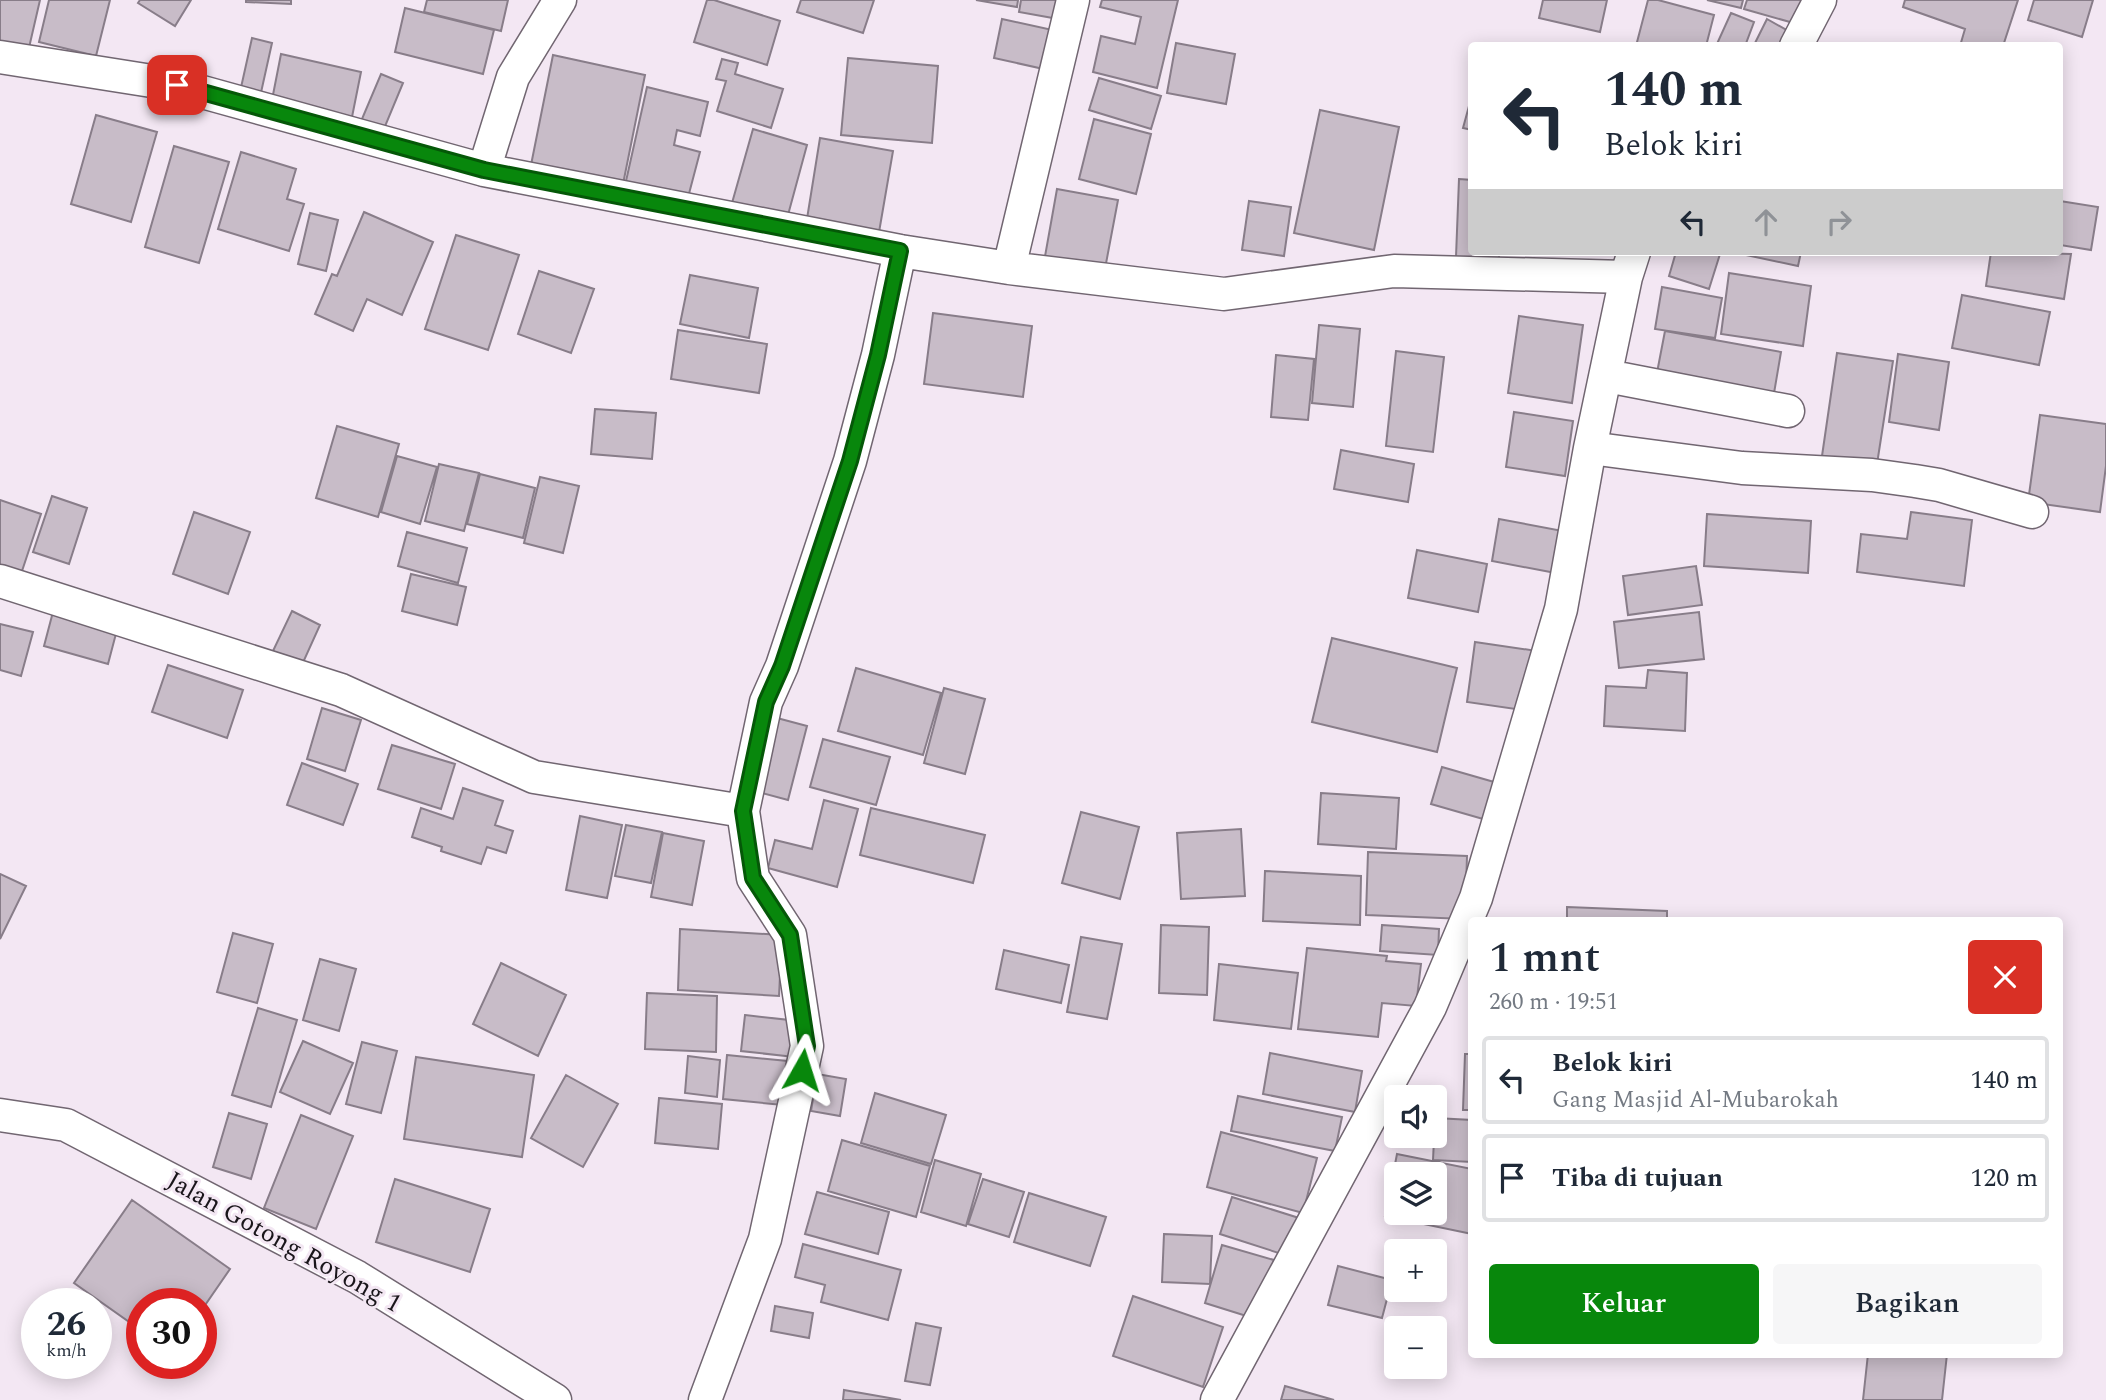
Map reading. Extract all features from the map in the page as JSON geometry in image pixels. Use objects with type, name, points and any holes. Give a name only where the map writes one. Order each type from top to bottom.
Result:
[{"type":"street","points":[[484,170],[513,78],[560,0]]},
{"type":"street","points":[[1009,268],[1073,0]]},
{"type":"street","points":[[1798,42],[1819,0]]},
{"type":"street","points":[[0,57],[177,85],[484,170],[900,251],[1009,268],[1224,294],[1394,271],[1630,265],[1590,448],[1561,609],[1476,898],[1430,1007],[1217,1400]]},
{"type":"street","points":[[705,1400],[765,1239],[807,1046],[790,935],[753,878],[743,811],[766,702],[782,666],[850,461],[878,355],[900,251]]},
{"type":"street","points":[[1606,376],[1788,411]]},
{"type":"street","points":[[1590,448],[1742,468],[1872,475],[1915,481],[1939,485],[2032,512]]},
{"type":"street","points":[[0,581],[341,690],[534,777],[743,811]]},
{"type":"street","name":"Jalan Gotong Royong 1","points":[[0,1115],[66,1125],[357,1277],[555,1400]]},
{"type":"building","points":[[0,0],[40,0],[28,52],[0,45]]},
{"type":"building","points":[[49,0],[110,0],[96,56],[39,42]]},
{"type":"building","points":[[140,0],[191,0],[175,26],[138,3]]},
{"type":"building","points":[[291,0],[291,4],[246,2]]},
{"type":"building","points":[[427,0],[508,0],[501,31],[424,12]]},
{"type":"building","points":[[707,0],[780,21],[767,65],[694,42]]},
{"type":"building","points":[[801,0],[874,0],[863,33],[797,12]]},
{"type":"building","points":[[976,0],[1018,0],[1017,7]]},
{"type":"building","points":[[1021,0],[1068,0],[1064,20],[1019,12]]},
{"type":"building","points":[[1102,0],[1178,0],[1157,88],[1093,72],[1101,36],[1135,44],[1141,17],[1100,7]]},
{"type":"building","points":[[1543,0],[1607,0],[1600,32],[1539,18]]},
{"type":"building","points":[[1648,0],[1658,0],[1714,15],[1707,42],[1637,42]]},
{"type":"building","points":[[1707,0],[1743,0],[1741,8]]},
{"type":"building","points":[[1747,0],[1803,0],[1797,24],[1744,9]]},
{"type":"building","points":[[1905,0],[2018,0],[2004,42],[1961,42],[1965,29],[1903,7]]},
{"type":"building","points":[[2034,0],[2093,0],[2082,37],[2028,20]]},
{"type":"building","points":[[405,8],[494,30],[483,74],[395,52]]},
{"type":"building","points":[[1731,13],[1754,22],[1746,42],[1718,42]]},
{"type":"building","points":[[1002,19],[1057,31],[1048,70],[994,58]]},
{"type":"building","points":[[1767,19],[1790,32],[1785,42],[1756,42]]},
{"type":"building","points":[[252,38],[272,43],[260,97],[240,92]]},
{"type":"building","points":[[1176,43],[1235,54],[1226,104],[1167,93]]},
{"type":"building","points":[[281,54],[361,72],[351,122],[271,105]]},
{"type":"building","points":[[553,55],[645,75],[622,189],[530,170]]},
{"type":"building","points":[[848,58],[938,66],[932,143],[841,135]]},
{"type":"building","points":[[722,59],[738,63],[735,74],[783,89],[771,128],[717,111],[726,81],[716,79]]},
{"type":"building","points":[[381,74],[403,83],[381,136],[359,126]]},
{"type":"building","points":[[1099,78],[1161,96],[1151,129],[1089,110]]},
{"type":"building","points":[[647,87],[708,102],[700,136],[677,130],[674,145],[700,152],[686,205],[624,190]]},
{"type":"building","points":[[1320,110],[1399,127],[1374,250],[1294,233]]},
{"type":"building","points":[[1468,110],[1468,129],[1463,128]]},
{"type":"building","points":[[96,115],[157,132],[131,222],[71,204]]},
{"type":"building","points":[[1094,119],[1151,134],[1136,194],[1079,179]]},
{"type":"building","points":[[753,129],[807,145],[785,226],[730,210]]},
{"type":"building","points":[[820,138],[893,151],[878,238],[806,225]]},
{"type":"building","points":[[174,146],[229,162],[199,263],[145,247]]},
{"type":"building","points":[[241,152],[296,169],[287,199],[304,204],[289,251],[218,229]]},
{"type":"building","points":[[1459,179],[1468,180],[1468,256],[1499,256],[1499,259],[1456,257]]},
{"type":"building","points":[[1057,189],[1118,200],[1104,274],[1044,262]]},
{"type":"building","points":[[1249,201],[1291,207],[1284,256],[1242,250]]},
{"type":"building","points":[[2063,201],[2098,207],[2091,250],[2063,245]]},
{"type":"building","points":[[364,212],[433,242],[402,315],[367,299],[353,331],[315,314],[332,274],[337,276]]},
{"type":"building","points":[[310,213],[338,220],[326,271],[298,264]]},
{"type":"building","points":[[456,235],[519,255],[488,350],[425,329]]},
{"type":"building","points":[[2071,254],[2064,299],[1986,286],[1990,256]]},
{"type":"building","points":[[1675,256],[1719,256],[1709,289],[1669,276]]},
{"type":"building","points":[[1751,256],[1800,256],[1798,266]]},
{"type":"building","points":[[539,271],[594,289],[571,353],[518,334]]},
{"type":"building","points":[[1729,273],[1811,286],[1803,346],[1721,334]]},
{"type":"building","points":[[690,275],[758,288],[749,338],[680,324]]},
{"type":"building","points":[[1662,287],[1722,298],[1715,338],[1655,329]]},
{"type":"building","points":[[1962,295],[2050,312],[2039,365],[1952,348]]},
{"type":"building","points":[[933,313],[1032,326],[1023,397],[924,384]]},
{"type":"building","points":[[1519,316],[1583,325],[1572,403],[1508,393]]},
{"type":"building","points":[[1319,325],[1360,329],[1353,407],[1312,403]]},
{"type":"building","points":[[678,330],[767,344],[759,393],[671,379]]},
{"type":"building","points":[[1665,331],[1781,352],[1772,405],[1655,383]]},
{"type":"building","points":[[1396,351],[1444,357],[1433,452],[1386,446]]},
{"type":"building","points":[[1837,353],[1893,361],[1877,464],[1822,456]]},
{"type":"building","points":[[1898,354],[1949,362],[1939,430],[1889,422]]},
{"type":"building","points":[[1276,355],[1314,359],[1308,420],[1271,417]]},
{"type":"building","points":[[595,409],[656,413],[652,459],[591,454]]},
{"type":"building","points":[[1514,412],[1573,421],[1565,476],[1506,467]]},
{"type":"building","points":[[2040,415],[2106,424],[2106,466],[2100,512],[2028,502]]},
{"type":"building","points":[[337,426],[399,444],[378,517],[316,498]]},
{"type":"building","points":[[1341,450],[1414,464],[1408,502],[1334,489]]},
{"type":"building","points":[[397,456],[437,467],[420,524],[381,512]]},
{"type":"building","points":[[439,464],[479,473],[464,531],[425,521]]},
{"type":"building","points":[[480,474],[535,488],[523,538],[467,524]]},
{"type":"building","points":[[540,477],[579,486],[563,553],[524,543]]},
{"type":"building","points":[[52,496],[87,508],[69,564],[33,552]]},
{"type":"building","points":[[0,500],[41,514],[20,577],[0,570]]},
{"type":"building","points":[[194,512],[250,532],[228,594],[173,574]]},
{"type":"building","points":[[1911,512],[1972,520],[1964,586],[1857,572],[1861,534],[1907,539]]},
{"type":"building","points":[[1707,514],[1811,521],[1808,573],[1704,566]]},
{"type":"building","points":[[1499,519],[1568,532],[1561,574],[1492,561]]},
{"type":"building","points":[[407,532],[467,548],[458,583],[398,566]]},
{"type":"building","points":[[1417,550],[1487,564],[1478,612],[1408,598]]},
{"type":"building","points":[[1696,566],[1702,605],[1628,615],[1623,576]]},
{"type":"building","points":[[411,574],[466,587],[457,625],[402,611]]},
{"type":"building","points":[[54,608],[118,626],[108,664],[44,646]]},
{"type":"building","points":[[292,611],[320,625],[301,667],[272,653]]},
{"type":"building","points":[[1699,612],[1704,659],[1619,668],[1614,622]]},
{"type":"building","points":[[0,624],[33,632],[21,676],[0,670]]},
{"type":"building","points":[[1332,638],[1457,668],[1437,752],[1312,722]]},
{"type":"building","points":[[1475,642],[1537,651],[1529,711],[1467,702]]},
{"type":"building","points":[[168,665],[243,690],[227,738],[152,712]]},
{"type":"building","points":[[856,668],[941,693],[923,755],[838,731]]},
{"type":"building","points":[[1648,670],[1687,673],[1685,731],[1604,726],[1606,686],[1646,688]]},
{"type":"building","points":[[944,688],[985,699],[965,774],[924,763]]},
{"type":"building","points":[[322,708],[361,720],[345,771],[307,759]]},
{"type":"building","points":[[777,718],[807,726],[788,800],[758,792]]},
{"type":"building","points":[[823,739],[890,757],[876,805],[810,787]]},
{"type":"building","points":[[392,745],[455,764],[441,809],[378,789]]},
{"type":"building","points":[[302,763],[358,784],[343,825],[287,805]]},
{"type":"building","points":[[1442,767],[1501,784],[1490,821],[1431,804]]},
{"type":"building","points":[[463,788],[503,801],[495,825],[513,831],[506,853],[487,847],[481,864],[441,851],[442,847],[412,837],[421,808],[453,819]]},
{"type":"building","points":[[1321,793],[1399,798],[1396,849],[1318,844]]},
{"type":"building","points":[[824,800],[858,809],[837,887],[768,868],[775,840],[812,849]]},
{"type":"building","points":[[871,808],[985,835],[973,883],[860,855]]},
{"type":"building","points":[[1081,812],[1139,827],[1120,899],[1062,883]]},
{"type":"building","points":[[580,816],[622,825],[607,898],[566,890]]},
{"type":"building","points":[[626,825],[662,832],[651,883],[615,876]]},
{"type":"building","points":[[1241,829],[1245,896],[1181,899],[1177,833]]},
{"type":"building","points":[[663,833],[704,841],[692,905],[651,897]]},
{"type":"building","points":[[1368,852],[1467,856],[1465,919],[1366,915]]},
{"type":"building","points":[[1265,871],[1361,876],[1360,925],[1263,921]]},
{"type":"building","points":[[0,874],[26,886],[0,939]]},
{"type":"building","points":[[1567,907],[1667,911],[1667,917],[1567,917]]},
{"type":"building","points":[[1161,925],[1209,927],[1207,995],[1159,993]]},
{"type":"building","points":[[1382,925],[1439,929],[1438,955],[1380,951]]},
{"type":"building","points":[[680,929],[782,935],[779,996],[678,990]]},
{"type":"building","points":[[233,933],[273,944],[257,1003],[217,992]]},
{"type":"building","points":[[1081,937],[1122,944],[1107,1019],[1067,1012]]},
{"type":"building","points":[[1307,948],[1387,956],[1386,961],[1421,964],[1416,1006],[1382,1003],[1378,1037],[1298,1029]]},
{"type":"building","points":[[1004,950],[1069,965],[1061,1003],[996,989]]},
{"type":"building","points":[[320,959],[356,969],[339,1031],[303,1020]]},
{"type":"building","points":[[501,963],[566,995],[538,1056],[473,1024]]},
{"type":"building","points":[[1219,964],[1298,973],[1291,1029],[1214,1020]]},
{"type":"building","points":[[647,993],[717,996],[716,1052],[645,1049]]},
{"type":"building","points":[[258,1008],[297,1020],[271,1107],[232,1095]]},
{"type":"building","points":[[745,1015],[798,1021],[794,1057],[741,1051]]},
{"type":"building","points":[[303,1041],[353,1063],[330,1114],[280,1092]]},
{"type":"building","points":[[362,1042],[397,1051],[381,1113],[346,1104]]},
{"type":"building","points":[[1270,1053],[1362,1071],[1355,1112],[1263,1094]]},
{"type":"building","points":[[1465,1054],[1468,1054],[1468,1110],[1463,1110]]},
{"type":"building","points":[[727,1055],[798,1062],[793,1106],[723,1099]]},
{"type":"building","points":[[688,1056],[720,1060],[717,1097],[685,1093]]},
{"type":"building","points":[[416,1057],[534,1075],[522,1157],[404,1139]]},
{"type":"building","points":[[817,1074],[846,1079],[840,1116],[811,1111]]},
{"type":"building","points":[[566,1075],[618,1104],[583,1167],[531,1138]]},
{"type":"building","points":[[875,1093],[946,1115],[931,1164],[861,1143]]},
{"type":"building","points":[[1238,1096],[1342,1117],[1335,1151],[1231,1131]]},
{"type":"building","points":[[659,1098],[722,1104],[718,1149],[655,1143]]},
{"type":"building","points":[[229,1113],[267,1124],[251,1179],[213,1167]]},
{"type":"building","points":[[301,1115],[353,1136],[316,1229],[264,1208]]},
{"type":"building","points":[[1447,1119],[1468,1120],[1468,1162],[1433,1160],[1434,1148],[1447,1148]]},
{"type":"building","points":[[1221,1132],[1317,1158],[1303,1213],[1207,1187]]},
{"type":"building","points":[[842,1140],[930,1166],[916,1217],[828,1191]]},
{"type":"building","points":[[1397,1154],[1437,1162],[1395,1162]]},
{"type":"building","points":[[935,1160],[981,1174],[966,1226],[921,1212]]},
{"type":"building","points":[[1447,1164],[1468,1168],[1468,1233],[1428,1225],[1447,1225]]},
{"type":"building","points":[[395,1179],[490,1209],[470,1272],[376,1242]]},
{"type":"building","points":[[983,1179],[1024,1192],[1009,1237],[968,1224]]},
{"type":"building","points":[[817,1192],[889,1212],[878,1254],[805,1234]]},
{"type":"building","points":[[1029,1193],[1106,1217],[1090,1266],[1014,1242]]},
{"type":"building","points":[[1232,1197],[1299,1218],[1288,1256],[1220,1234]]},
{"type":"building","points":[[132,1200],[230,1269],[217,1288],[126,1288],[126,1320],[112,1310],[112,1288],[81,1288],[74,1283]]},
{"type":"building","points":[[1164,1234],[1212,1236],[1210,1284],[1162,1282]]},
{"type":"building","points":[[803,1244],[901,1270],[888,1320],[821,1302],[825,1285],[795,1277]]},
{"type":"building","points":[[1222,1245],[1274,1260],[1256,1319],[1205,1303]]},
{"type":"building","points":[[1338,1266],[1384,1278],[1384,1302],[1386,1302],[1382,1318],[1328,1305]]},
{"type":"building","points":[[1133,1296],[1223,1327],[1203,1387],[1113,1356]]},
{"type":"building","points":[[775,1306],[813,1313],[809,1338],[771,1331]]},
{"type":"building","points":[[916,1323],[941,1328],[930,1385],[905,1381]]},
{"type":"building","points":[[1868,1358],[1947,1358],[1942,1400],[1863,1400]]},
{"type":"building","points":[[1285,1386],[1334,1400],[1281,1400]]},
{"type":"building","points":[[844,1390],[901,1400],[843,1400]]},
{"type":"route","points":[[177,85],[484,170],[900,251],[878,355],[850,461],[782,666],[766,702],[743,811],[753,878],[790,935],[807,1046],[802,1070]]}]
